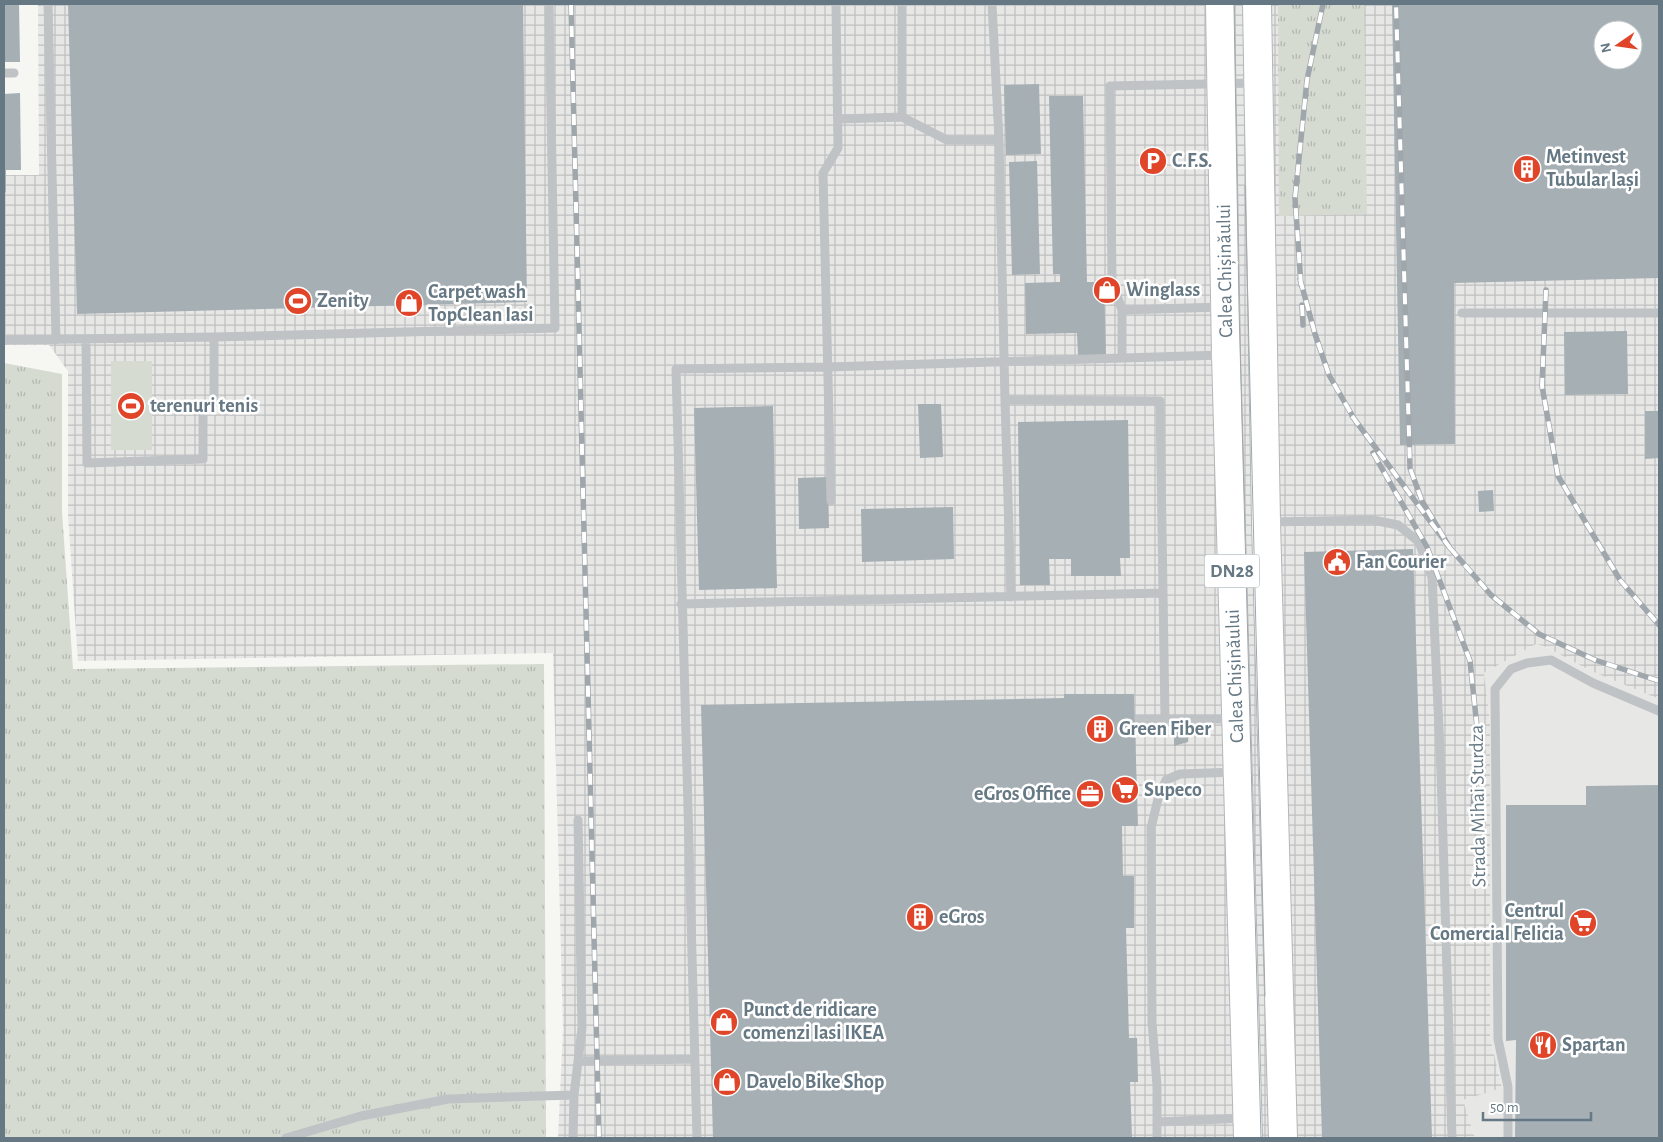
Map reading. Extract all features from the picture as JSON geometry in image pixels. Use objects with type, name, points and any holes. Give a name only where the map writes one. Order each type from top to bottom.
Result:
[{"type":"main road","name":"Calea Chișinăului","points":[[1220,4],[1226,355],[1248,1128]]},
{"type":"main road","name":"Calea Chișinăului","points":[[1257,4],[1266,522],[1283,1138]]},
{"type":"lane","points":[[48,4],[56,340]]},
{"type":"lane","points":[[4,340],[214,337],[555,328],[549,4]]},
{"type":"lane","points":[[832,501],[823,173],[838,148],[836,4]]},
{"type":"lane","points":[[902,4],[902,117]]},
{"type":"lane","points":[[992,4],[999,140],[1011,597]]},
{"type":"lane","points":[[4,73],[14,73]]},
{"type":"lane","points":[[1122,358],[1122,310],[1112,281],[1110,86],[1259,83]]},
{"type":"lane","points":[[838,119],[902,117],[947,140],[999,140]]},
{"type":"lane","points":[[1122,310],[1226,307]]},
{"type":"lane","points":[[1462,313],[1659,313]]},
{"type":"lane","points":[[86,339],[87,463],[203,459],[203,408],[214,402],[214,337]]},
{"type":"lane","points":[[697,1138],[676,369],[827,367],[1005,360],[1226,355]]},
{"type":"lane","points":[[1006,400],[1160,401],[1165,719]]},
{"type":"lane","points":[[1266,522],[1373,520],[1398,525],[1418,542],[1432,576],[1441,772],[1452,1138]]},
{"type":"lane","points":[[681,604],[1163,593]]},
{"type":"lane","name":"Strada Mihai Sturdza","points":[[1508,1138],[1508,1087],[1498,1039],[1495,689],[1511,668],[1527,663],[1551,660],[1593,683],[1659,711]]},
{"type":"lane","points":[[1139,719],[1236,719]]},
{"type":"lane","points":[[1157,1138],[1152,1030],[1151,828],[1158,799],[1166,780],[1180,774],[1238,772]]},
{"type":"lane","points":[[573,1138],[574,1095],[582,1028],[578,820]]},
{"type":"lane","points":[[578,1061],[695,1059]]},
{"type":"lane","points":[[286,1138],[361,1116],[448,1099],[574,1095]]},
{"type":"lane","points":[[1157,1122],[1248,1128]]},
{"type":"shaded area","points":[[38,4],[1659,4],[1659,699],[1591,671],[1546,647],[1536,644],[1484,673],[1490,723],[1490,1037],[1502,1088],[1463,1100],[1475,1138],[558,1138],[563,1029],[553,653],[78,661],[68,516],[68,371],[49,345],[4,345],[4,175],[39,175]]},
{"type":"shaded area","name":"Centrul Comercial Felicia","points":[[1536,644],[1546,647],[1591,671],[1659,699],[1659,1138],[1475,1138],[1463,1100],[1502,1087],[1490,1037],[1490,723],[1484,673]]},
{"type":"green space","points":[[1278,4],[1364,4],[1367,214],[1279,216]]},
{"type":"green space","name":"terenuri tenis","points":[[111,361],[152,361],[152,450],[111,450]]},
{"type":"green space","points":[[4,363],[62,374],[62,512],[73,669],[544,664],[546,1138],[4,1138]]},
{"type":"building","points":[[4,4],[19,4],[20,62],[4,62]]},
{"type":"building","points":[[68,4],[523,4],[527,302],[77,314]]},
{"type":"building","name":"Metinvest Tubular Iași","points":[[1392,4],[1659,4],[1659,278],[1454,283],[1455,444],[1400,445]]},
{"type":"building","points":[[1039,84],[1041,154],[1006,155],[1004,85]]},
{"type":"building","points":[[20,93],[21,170],[6,170],[6,192],[4,192],[4,94]]},
{"type":"building","points":[[1049,96],[1083,96],[1087,282],[1104,282],[1106,356],[1078,356],[1077,333],[1026,334],[1025,283],[1060,282],[1060,274],[1053,274]]},
{"type":"building","points":[[1037,161],[1040,274],[1012,275],[1009,162]]},
{"type":"building","points":[[1627,331],[1628,394],[1565,395],[1564,332]]},
{"type":"building","points":[[918,404],[941,404],[943,457],[920,458]]},
{"type":"building","points":[[773,406],[777,588],[699,590],[694,408]]},
{"type":"building","points":[[1645,411],[1659,411],[1659,458],[1645,459]]},
{"type":"building","points":[[1128,420],[1130,558],[1120,558],[1121,576],[1071,576],[1071,559],[1049,559],[1050,585],[1020,585],[1018,422]]},
{"type":"building","points":[[828,477],[829,528],[799,529],[798,478]]},
{"type":"building","points":[[1493,490],[1494,511],[1479,512],[1478,491]]},
{"type":"building","points":[[953,507],[954,559],[862,562],[861,509]]},
{"type":"building","points":[[1413,549],[1432,1138],[1322,1138],[1304,552]]},
{"type":"building","name":"eGros","points":[[1064,694],[1134,694],[1138,826],[1122,826],[1123,876],[1134,876],[1134,928],[1126,928],[1129,1038],[1137,1038],[1138,1082],[1130,1082],[1132,1138],[713,1138],[701,705],[1064,698]]},
{"type":"building","points":[[1189,730],[1188,742],[1174,746],[1174,732]]},
{"type":"building","name":"Centrul Comercial Felicia","points":[[1659,785],[1659,1138],[1515,1138],[1516,1040],[1506,1041],[1506,805],[1586,805],[1586,786]]},
{"type":"tram line","points":[[1234,4],[1239,307],[1261,1138]]},
{"type":"tram line","points":[[1245,186],[1265,996]]},
{"type":"railway","points":[[571,4],[599,1138]]},
{"type":"railway","points":[[1301,285],[1295,198],[1307,80],[1323,4]]},
{"type":"railway","points":[[1352,416],[1450,548],[1422,501],[1410,468],[1396,4]]},
{"type":"railway","points":[[1300,279],[1315,334],[1329,375],[1356,422]]},
{"type":"railway","points":[[1546,290],[1542,386],[1558,476],[1620,580],[1659,625]]},
{"type":"railway","points":[[1302,305],[1303,325]]},
{"type":"railway","points":[[1373,453],[1427,547],[1470,661],[1477,727],[1473,812]]},
{"type":"railway","points":[[1450,548],[1491,595],[1539,634],[1595,660],[1659,681]]},
{"type":"place","name":"C.F.S.","points":[[1153,161]]},
{"type":"place","name":"Metinvest Tubular Iași","points":[[1527,169]]},
{"type":"place","name":"Winglass","points":[[1107,290]]},
{"type":"place","name":"Zenity","points":[[298,301]]},
{"type":"place","name":"Carpet wash TopClean Iasi","points":[[409,303]]},
{"type":"place","name":"terenuri tenis","points":[[131,406]]},
{"type":"place","name":"Fan Courier","points":[[1337,562]]},
{"type":"place","name":"Green Fiber","points":[[1100,729]]},
{"type":"place","name":"Supeco","points":[[1125,790]]},
{"type":"place","name":"eGros Office","points":[[1090,794]]},
{"type":"place","name":"eGros","points":[[920,917]]},
{"type":"place","name":"Centrul Comercial Felicia","points":[[1583,923]]},
{"type":"place","name":"Punct de ridicare comenzi Iasi IKEA","points":[[724,1022]]},
{"type":"place","name":"Spartan","points":[[1543,1045]]},
{"type":"place","name":"Davelo Bike Shop","points":[[727,1082]]}]
